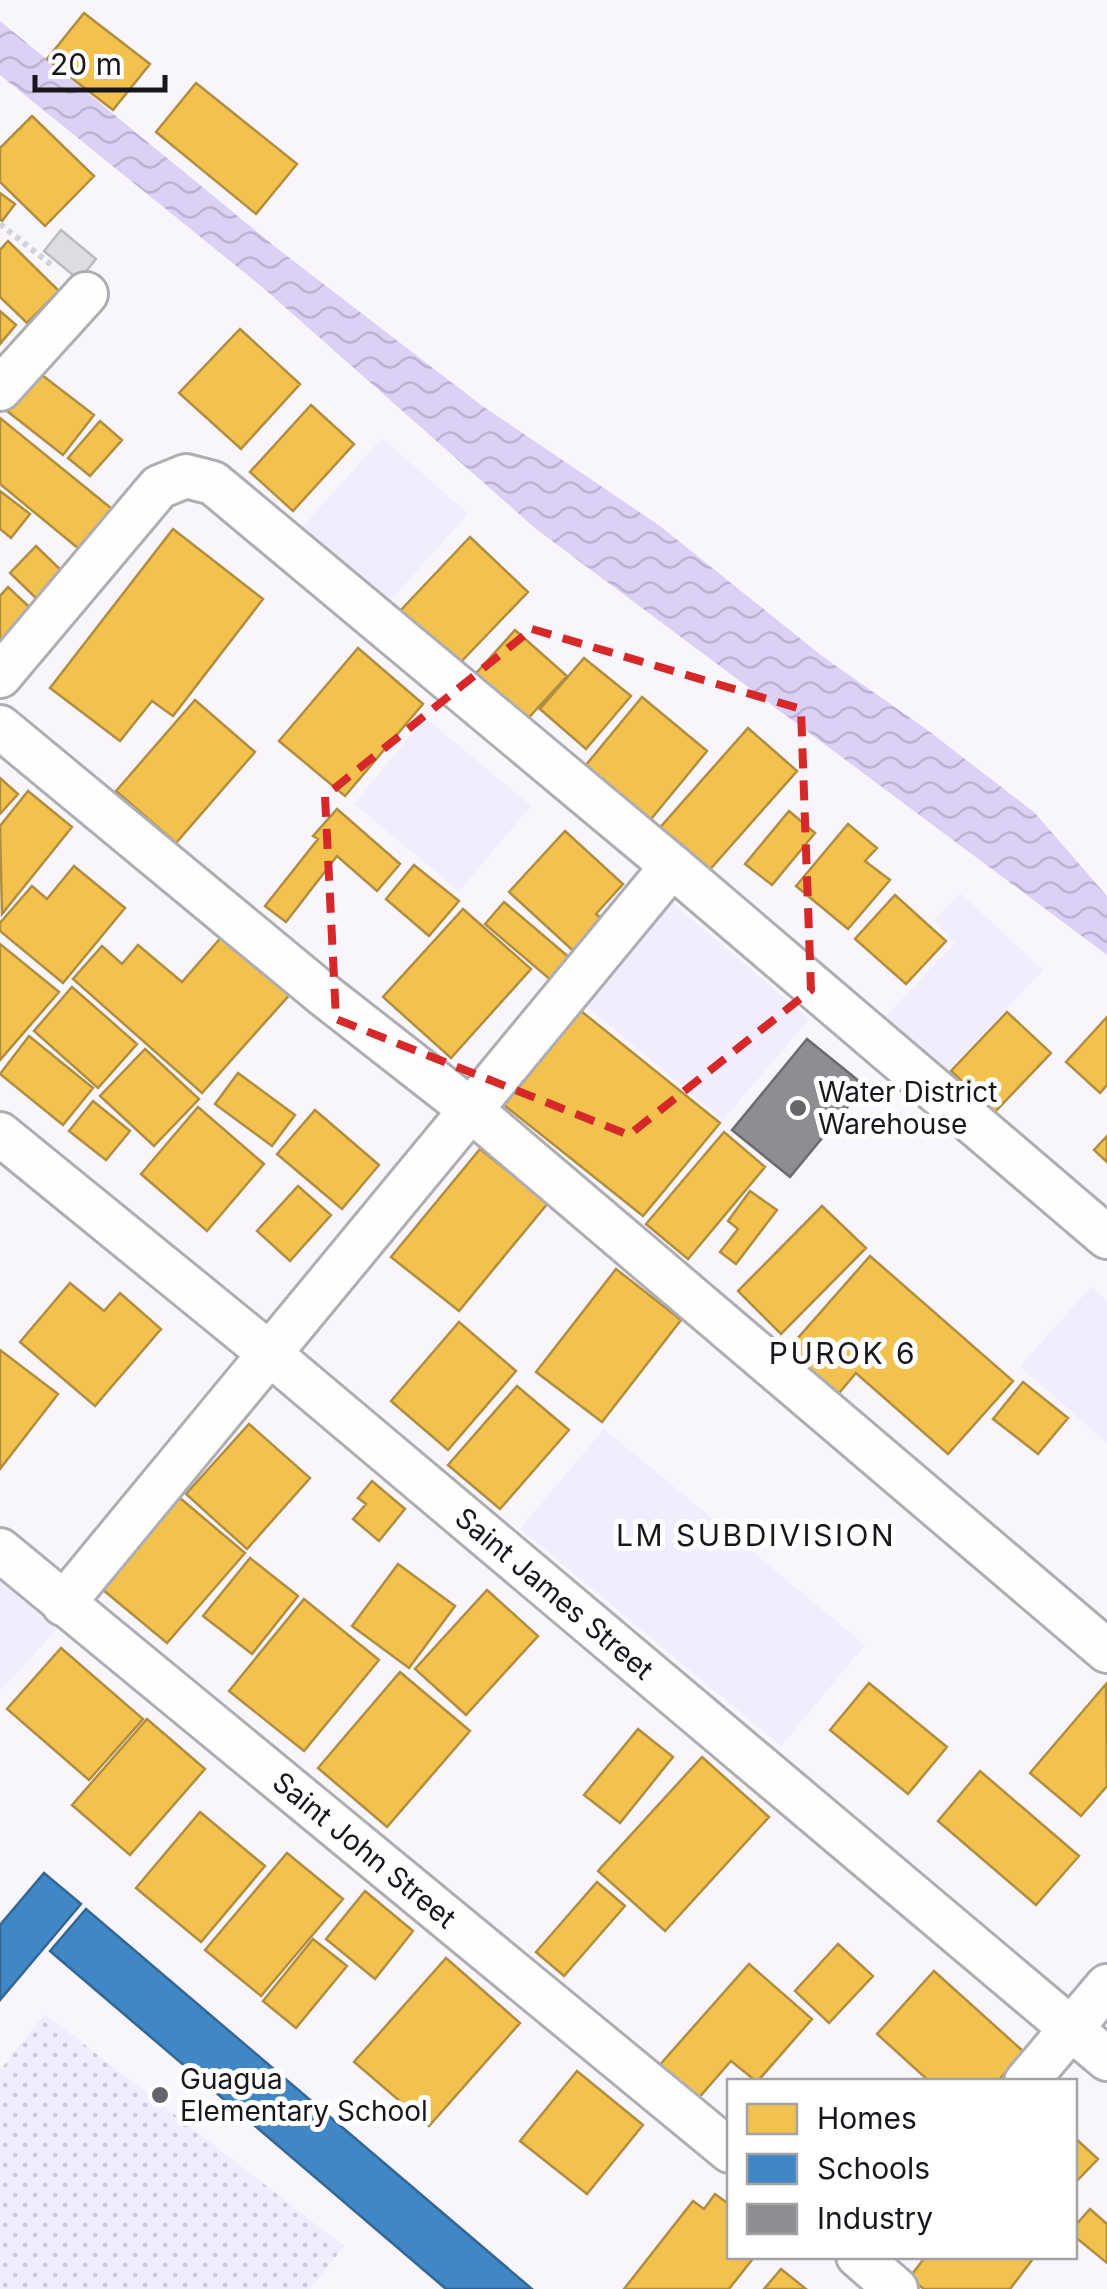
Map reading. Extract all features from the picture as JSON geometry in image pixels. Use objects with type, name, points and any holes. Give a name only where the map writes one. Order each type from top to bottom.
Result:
[{"type":"street","points":[[0,389],[86,294]]},
{"type":"street","points":[[0,676],[159,487],[186,476],[214,483],[1107,1237]]},
{"type":"street","points":[[0,728],[324,995],[471,1110],[1107,1651]]},
{"type":"street","points":[[63,1604],[672,866]]},
{"type":"street","name":"Saint James Street","points":[[0,1134],[270,1354],[1107,2059]]},
{"type":"street","name":"Saint John Street","points":[[0,1550],[727,2149]]},
{"type":"street","points":[[1028,2079],[1107,1986]]},
{"type":"path","points":[[0,224],[86,294]]},
{"type":"highlighted area","points":[[532,629],[801,709],[811,990],[629,1135],[336,1019],[325,796]]},
{"type":"shaded area","points":[[382,438],[468,514],[377,615],[291,540]]},
{"type":"shaded area","points":[[425,718],[531,806],[459,891],[354,804]]},
{"type":"shaded area","points":[[960,893],[1043,970],[943,1076],[882,1020],[955,943],[934,921]]},
{"type":"shaded area","points":[[670,901],[809,1019],[723,1120],[584,1004]]},
{"type":"shaded area","points":[[1091,1287],[1107,1301],[1107,1443],[1020,1366]]},
{"type":"shaded area","points":[[604,1429],[865,1645],[781,1746],[520,1529]]},
{"type":"shaded area","points":[[0,1569],[62,1624],[0,1691]]},
{"type":"shaded area","points":[[45,2014],[344,2246],[310,2289],[0,2289],[0,2070]]},
{"type":"water","points":[[0,21],[278,249],[481,405],[660,526],[822,656],[1035,813],[1107,896],[1107,955],[536,529],[261,286],[0,75]]},
{"type":"building: Homes","points":[[84,13],[150,64],[113,110],[47,59]]},
{"type":"building: Homes","points":[[196,83],[297,164],[256,214],[156,132]]},
{"type":"building: Homes","points":[[32,116],[94,176],[45,226],[0,182],[0,148]]},
{"type":"building: Homes","points":[[0,193],[15,204],[2,221],[0,219]]},
{"type":"building: Homes","points":[[8,241],[59,291],[27,323],[0,297],[0,250]]},
{"type":"building: Homes","points":[[0,311],[16,325],[0,344]]},
{"type":"building: Homes","points":[[240,329],[300,384],[241,449],[179,393]]},
{"type":"building: Homes","points":[[38,372],[94,415],[63,455],[7,411]]},
{"type":"building: Homes","points":[[311,405],[354,444],[293,511],[250,472]]},
{"type":"building: Homes","points":[[0,418],[112,509],[79,549],[0,484]]},
{"type":"building: Homes","points":[[100,421],[122,440],[90,476],[68,458]]},
{"type":"building: Homes","points":[[0,491],[30,514],[11,538],[0,529]]},
{"type":"building: Homes","points":[[173,529],[263,599],[173,716],[152,701],[120,741],[50,688]]},
{"type":"building: Homes","points":[[470,537],[528,592],[457,666],[400,611]]},
{"type":"building: Homes","points":[[36,546],[67,576],[41,603],[10,573]]},
{"type":"building: Homes","points":[[8,587],[38,615],[0,656],[0,596]]},
{"type":"building: Homes","points":[[515,630],[567,676],[522,725],[471,679]]},
{"type":"building: Homes","points":[[358,648],[423,704],[345,796],[279,741]]},
{"type":"building: Homes","points":[[584,658],[631,696],[586,749],[540,709]]},
{"type":"building: Homes","points":[[642,697],[707,751],[647,824],[581,771]]},
{"type":"building: Homes","points":[[195,700],[255,752],[176,843],[116,791]]},
{"type":"building: Homes","points":[[748,728],[797,771],[706,874],[657,831]]},
{"type":"building: Homes","points":[[0,778],[18,794],[0,814]]},
{"type":"building: Homes","points":[[28,791],[72,827],[2,914],[0,826]]},
{"type":"building: Homes","points":[[337,809],[400,864],[377,891],[337,856],[286,922],[265,906],[318,839],[313,836]]},
{"type":"building: Homes","points":[[789,811],[815,833],[772,885],[745,864]]},
{"type":"building: Homes","points":[[848,824],[877,848],[865,861],[890,880],[848,929],[796,886]]},
{"type":"building: Homes","points":[[565,831],[623,884],[596,914],[611,926],[581,958],[509,892]]},
{"type":"building: Homes","points":[[414,865],[459,901],[429,936],[386,899]]},
{"type":"building: Homes","points":[[74,866],[125,908],[63,983],[0,931],[0,923],[32,886],[47,899]]},
{"type":"building: Homes","points":[[895,895],[946,941],[906,984],[855,939]]},
{"type":"building: Homes","points":[[504,902],[571,959],[552,981],[485,924]]},
{"type":"building: Homes","points":[[463,909],[531,969],[451,1058],[383,997]]},
{"type":"building: Homes","points":[[225,933],[292,992],[202,1093],[73,979],[102,946],[122,964],[138,945],[182,982]]},
{"type":"building: Homes","points":[[0,944],[59,992],[0,1060]]},
{"type":"building: Homes","points":[[72,987],[137,1044],[98,1088],[34,1031]]},
{"type":"building: Homes","points":[[581,1011],[720,1123],[643,1216],[504,1105]]},
{"type":"building: Homes","points":[[1007,1012],[1051,1053],[995,1112],[951,1071]]},
{"type":"building: Homes","points":[[1107,1017],[1107,1085],[1100,1093],[1066,1062]]},
{"type":"building: Homes","points":[[29,1036],[93,1088],[63,1125],[0,1074]]},
{"type":"building: Homes","points":[[145,1049],[199,1099],[154,1146],[100,1096]]},
{"type":"building: Homes","points":[[238,1073],[295,1115],[272,1146],[215,1104]]},
{"type":"building: Homes","points":[[93,1101],[130,1131],[106,1160],[69,1131]]},
{"type":"building: Homes","points":[[198,1107],[264,1164],[207,1231],[141,1174]]},
{"type":"building: Homes","points":[[315,1110],[379,1165],[342,1209],[277,1154]]},
{"type":"building: Homes","points":[[724,1132],[765,1167],[688,1259],[646,1224]]},
{"type":"building: Homes","points":[[1107,1136],[1107,1162],[1094,1150]]},
{"type":"building: Homes","points":[[480,1149],[548,1203],[459,1311],[391,1257]]},
{"type":"building: Homes","points":[[298,1186],[331,1215],[290,1261],[257,1231]]},
{"type":"building: Homes","points":[[750,1191],[777,1210],[736,1264],[720,1252],[738,1229],[728,1221]]},
{"type":"building: Homes","points":[[822,1206],[866,1248],[781,1334],[738,1291]]},
{"type":"building: Homes","points":[[870,1256],[1013,1381],[948,1454],[856,1373],[834,1399],[783,1355]]},
{"type":"building: Homes","points":[[616,1269],[681,1320],[602,1422],[536,1372]]},
{"type":"building: Homes","points":[[70,1283],[104,1311],[120,1293],[161,1329],[95,1406],[20,1342]]},
{"type":"building: Homes","points":[[459,1322],[516,1371],[448,1450],[391,1401]]},
{"type":"building: Homes","points":[[0,1350],[58,1394],[0,1469]]},
{"type":"building: Homes","points":[[1023,1382],[1068,1418],[1038,1454],[993,1419]]},
{"type":"building: Homes","points":[[517,1386],[569,1430],[500,1509],[448,1465]]},
{"type":"building: Homes","points":[[249,1424],[310,1478],[247,1549],[186,1494]]},
{"type":"building: Homes","points":[[372,1481],[405,1509],[379,1541],[353,1519],[366,1504],[358,1498]]},
{"type":"building: Homes","points":[[180,1498],[245,1553],[167,1643],[102,1589]]},
{"type":"building: Homes","points":[[250,1558],[298,1596],[252,1654],[203,1616]]},
{"type":"building: Homes","points":[[398,1564],[455,1606],[409,1668],[352,1626]]},
{"type":"building: Homes","points":[[487,1590],[538,1636],[466,1715],[415,1669]]},
{"type":"building: Homes","points":[[304,1599],[379,1660],[304,1751],[229,1691]]},
{"type":"building: Homes","points":[[61,1648],[143,1719],[89,1780],[7,1709]]},
{"type":"building: Homes","points":[[400,1672],[470,1731],[387,1827],[318,1768]]},
{"type":"building: Homes","points":[[869,1683],[947,1747],[908,1794],[830,1730]]},
{"type":"building: Homes","points":[[1106,1684],[1107,1786],[1081,1816],[1030,1773]]},
{"type":"building: Homes","points":[[147,1719],[205,1769],[130,1855],[72,1805]]},
{"type":"building: Homes","points":[[638,1729],[673,1757],[620,1823],[584,1795]]},
{"type":"building: Homes","points":[[702,1757],[769,1817],[665,1931],[598,1871]]},
{"type":"building: Homes","points":[[980,1771],[1079,1856],[1036,1905],[938,1821]]},
{"type":"building: Homes","points":[[200,1812],[265,1866],[201,1942],[136,1888]]},
{"type":"building: Homes","points":[[287,1853],[343,1899],[261,1996],[205,1950]]},
{"type":"building: Homes","points":[[597,1882],[625,1906],[564,1976],[536,1952]]},
{"type":"building: Homes","points":[[365,1891],[413,1931],[375,1979],[326,1939]]},
{"type":"building: Homes","points":[[313,1939],[347,1966],[296,2028],[263,2001]]},
{"type":"building: Homes","points":[[838,1944],[873,1976],[829,2023],[795,1991]]},
{"type":"building: Homes","points":[[446,1958],[520,2023],[429,2126],[354,2062]]},
{"type":"building: Homes","points":[[749,1964],[812,2019],[760,2079],[753,2079],[731,2061],[696,2101],[657,2068]]},
{"type":"building: Homes","points":[[934,1971],[1024,2052],[1000,2079],[927,2079],[877,2034]]},
{"type":"building: Homes","points":[[577,2071],[643,2125],[587,2194],[520,2141]]},
{"type":"building: Homes","points":[[1077,2140],[1098,2159],[1077,2181]]},
{"type":"building: Homes","points":[[715,2194],[727,2203],[727,2259],[753,2259],[729,2289],[624,2289],[693,2201],[704,2209]]},
{"type":"building: Homes","points":[[1090,2209],[1107,2224],[1107,2263],[1077,2238],[1077,2224]]},
{"type":"building: Homes","points":[[924,2259],[1033,2259],[1010,2289],[924,2289],[909,2278]]},
{"type":"building: Homes","points":[[781,2269],[806,2289],[764,2289]]},
{"type":"building: Schools","points":[[44,1873],[81,1904],[0,2000],[0,1925]]},
{"type":"building: Schools","points":[[86,1909],[532,2289],[446,2289],[50,1951]]},
{"type":"building: Industry","name":"Water District Warehouse","points":[[807,1039],[865,1086],[790,1177],[732,1130]]},
{"type":"building: Other","points":[[61,230],[96,259],[79,280],[44,251]]},
{"type":"place","name":"Water District Warehouse","points":[[798,1108]]},
{"type":"place","name":"Guagua Elementary School","points":[[160,2095]]},
{"type":"district","name":"PUROK 6","points":[[843,1353]]},
{"type":"district","name":"LM SUBDIVISION","points":[[756,1535]]}]
